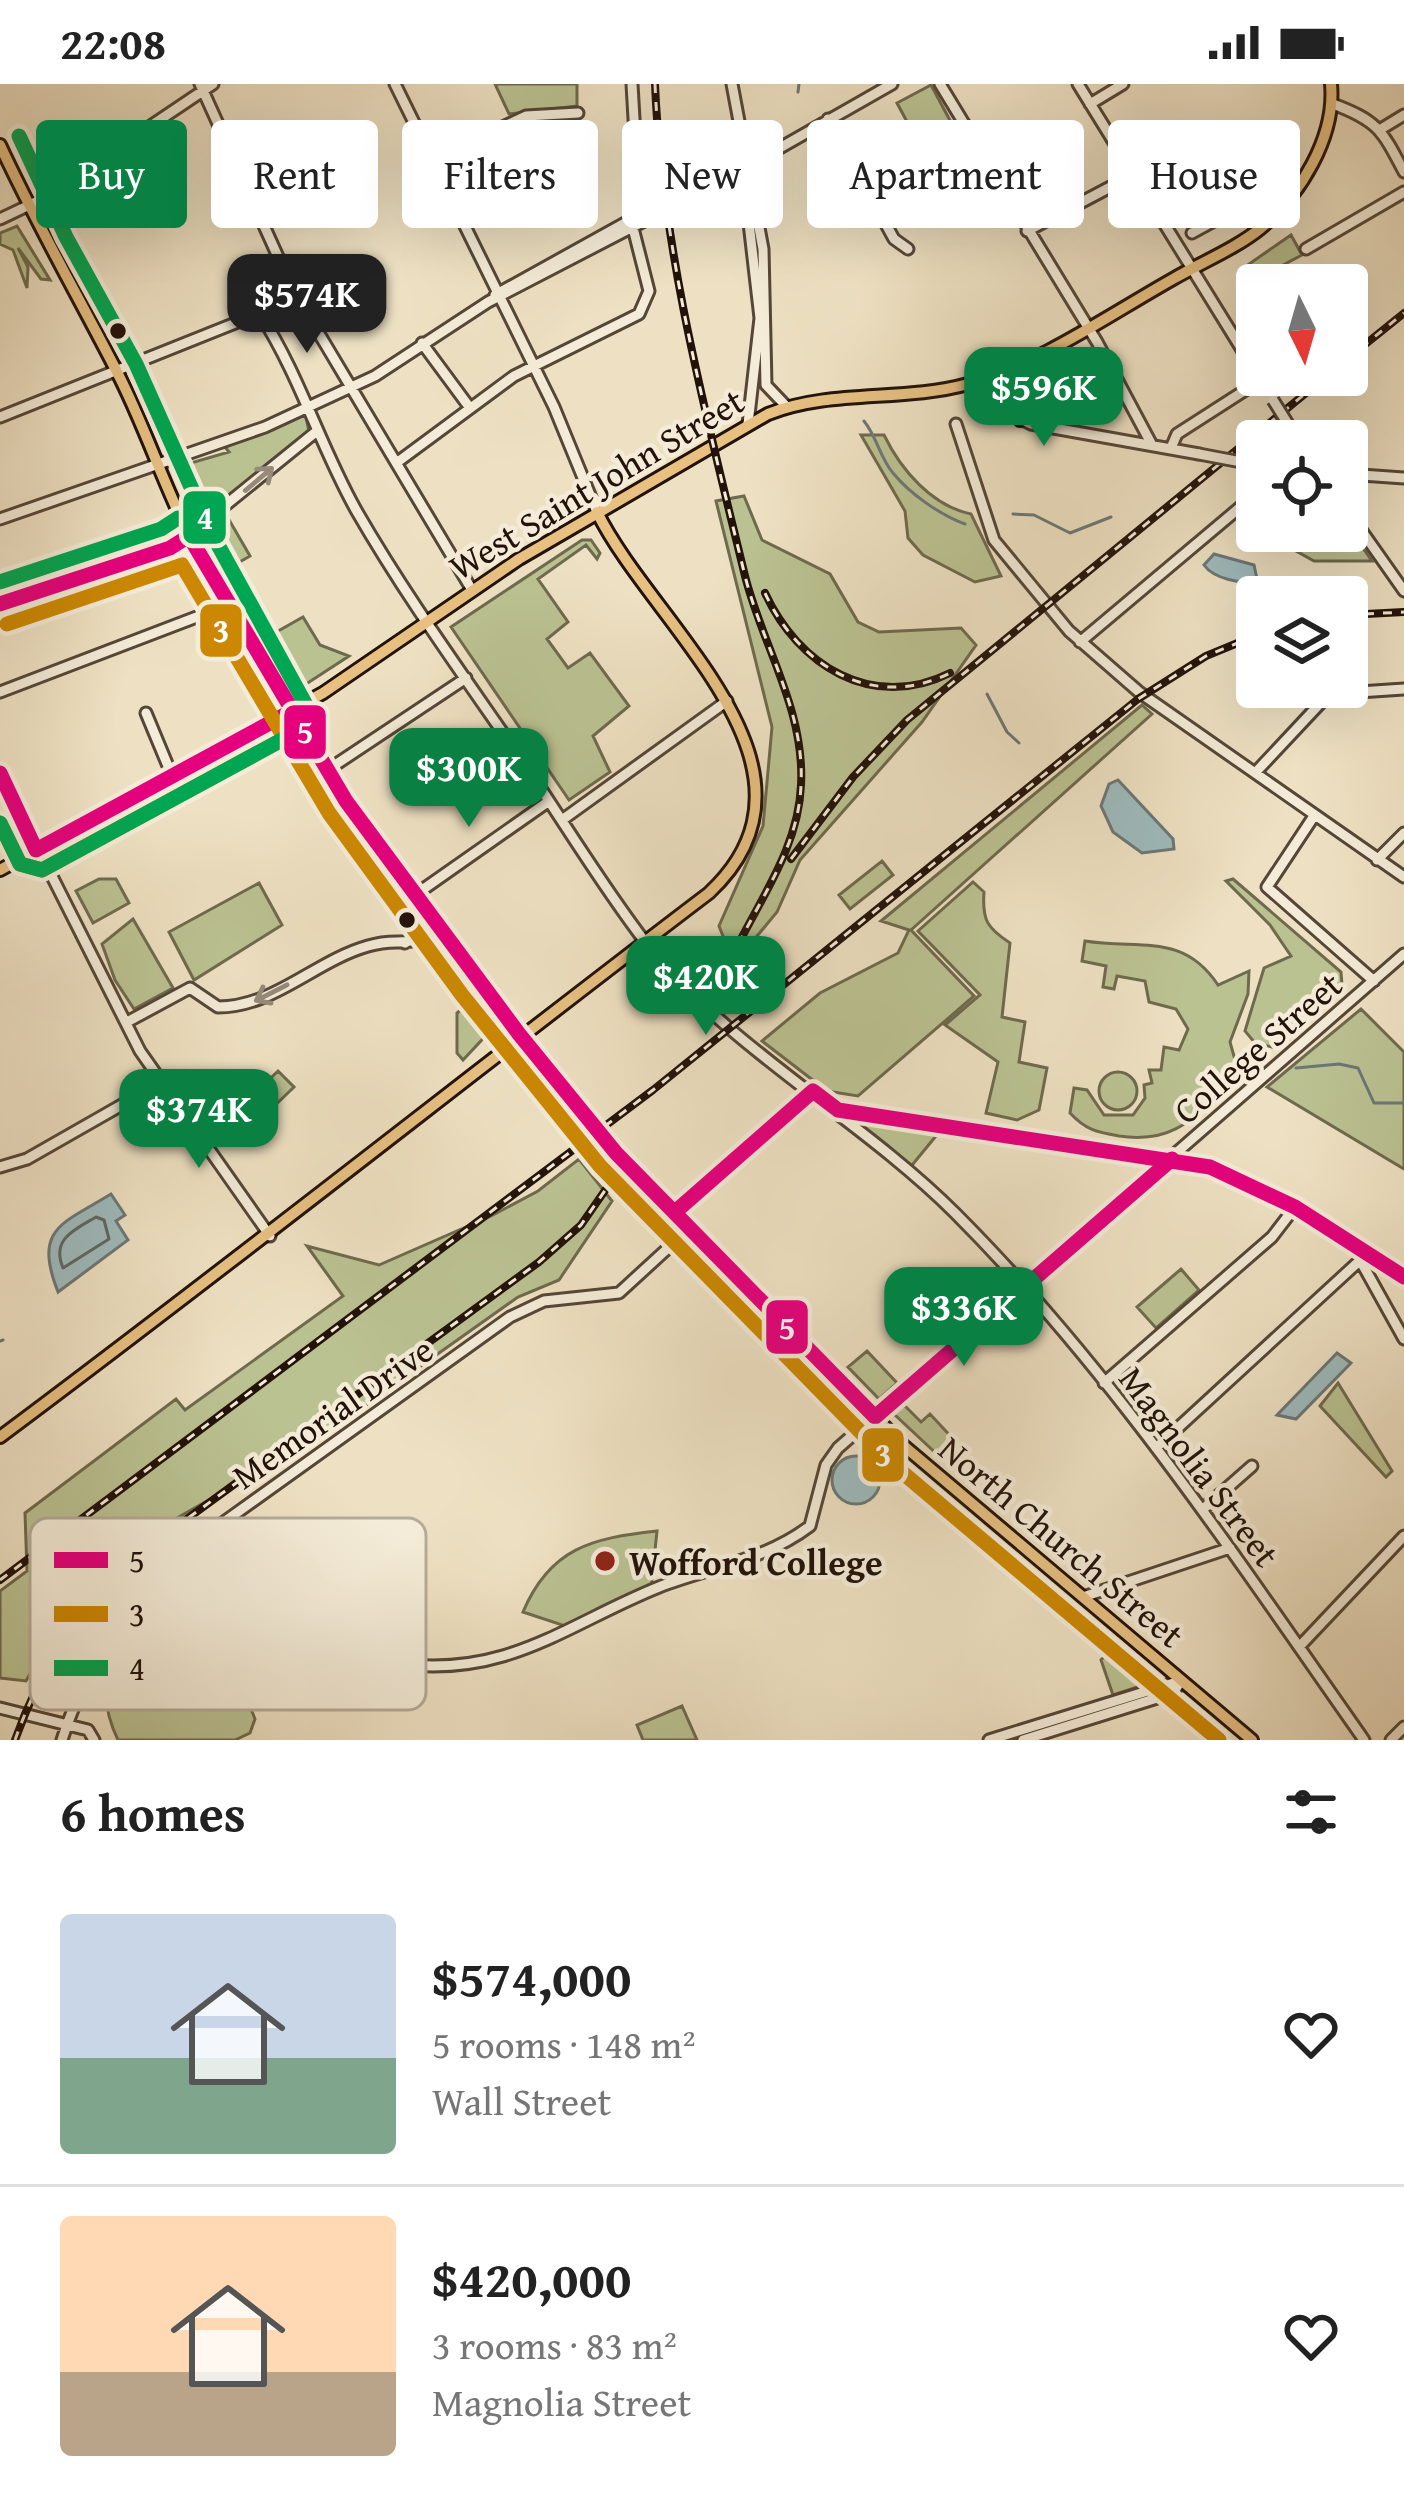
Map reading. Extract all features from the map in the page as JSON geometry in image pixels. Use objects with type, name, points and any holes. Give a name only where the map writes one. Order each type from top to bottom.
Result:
[{"type":"main road","name":"West Saint John Street","points":[[1300,181],[1333,104],[1331,84]]},
{"type":"main road","name":"North Church Street","points":[[0,145],[117,372],[189,536],[227,605],[326,771],[519,1034],[616,1153],[875,1417],[1252,1740]]},
{"type":"main road","name":"West Saint John Street","points":[[0,870],[290,712],[472,590],[748,424],[787,407],[904,396],[974,382],[1088,327],[1261,228]]},
{"type":"main road","points":[[1020,420],[1015,379],[1025,358]]},
{"type":"main road","points":[[0,1437],[270,1235],[519,1034],[709,893],[744,848],[755,794],[746,731],[624,561],[597,512]]},
{"type":"street","points":[[395,84],[412,120]]},
{"type":"street","points":[[632,84],[634,120]]},
{"type":"street","points":[[731,84],[737,120]]},
{"type":"street","points":[[783,144],[892,84]]},
{"type":"street","points":[[940,84],[1088,327],[1152,445]]},
{"type":"street","points":[[1078,84],[1108,134]]},
{"type":"street","points":[[1090,104],[1123,84]]},
{"type":"street","points":[[0,219],[28,207],[205,86],[298,298],[472,590]]},
{"type":"street","points":[[1333,104],[1365,114],[1381,129],[1404,172]]},
{"type":"street","points":[[525,120],[578,113]]},
{"type":"street","points":[[536,115],[538,120]]},
{"type":"street","points":[[1381,129],[1404,115]]},
{"type":"street","points":[[828,119],[894,239],[908,249]]},
{"type":"street","points":[[1027,231],[1108,188]]},
{"type":"street","points":[[1306,249],[1404,192]]},
{"type":"street","points":[[0,519],[265,427],[351,388],[622,224]]},
{"type":"street","points":[[465,228],[534,366],[597,512]]},
{"type":"street","points":[[398,461],[534,366],[644,308],[650,291],[633,228],[499,295]]},
{"type":"street","points":[[747,228],[760,318],[748,424]]},
{"type":"street","points":[[758,228],[763,249],[766,385],[787,407]]},
{"type":"street","points":[[1168,228],[1236,339]]},
{"type":"street","points":[[1192,233],[1201,228]]},
{"type":"street","points":[[0,417],[298,298]]},
{"type":"street","name":"Magnolia Street","points":[[260,314],[356,510],[644,941],[707,1010],[838,1110],[942,1201],[1023,1286],[1156,1448],[1364,1740]]},
{"type":"street","points":[[422,344],[470,408]]},
{"type":"street","points":[[974,382],[998,408],[1020,420],[1236,461]]},
{"type":"street","points":[[1171,448],[1178,434],[1236,392]]},
{"type":"street","points":[[956,424],[994,540],[1016,574],[1080,642],[1139,692],[1404,878]]},
{"type":"street","points":[[0,604],[170,548],[316,431]]},
{"type":"street","points":[[1368,475],[1404,478]]},
{"type":"street","points":[[1080,642],[1236,511]]},
{"type":"street","points":[[1368,540],[1404,591]]},
{"type":"street","points":[[0,692],[227,605]]},
{"type":"street","points":[[326,771],[466,678]]},
{"type":"street","points":[[1368,690],[1404,689]]},
{"type":"street","points":[[562,820],[727,701]]},
{"type":"street","points":[[1255,773],[1310,708]]},
{"type":"street","points":[[146,712],[173,778]]},
{"type":"street","points":[[0,773],[36,850],[162,1082],[270,1235]]},
{"type":"street","points":[[416,895],[549,801]]},
{"type":"street","points":[[1314,816],[1267,887],[1374,981]]},
{"type":"street","points":[[1376,860],[1404,832]]},
{"type":"street","points":[[127,1022],[190,988],[206,1004],[238,1007],[368,946],[407,945],[437,925]]},
{"type":"street","name":"College Street","points":[[426,1664],[454,1665],[518,1653],[662,1586],[735,1566],[803,1531],[812,1522],[831,1456],[1404,954]]},
{"type":"street","points":[[1,1165],[27,1159],[162,1082]]},
{"type":"street","points":[[675,1212],[813,1091]]},
{"type":"street","points":[[838,1110],[1220,1170],[1295,1207],[1364,1257],[1404,1277]]},
{"type":"street","points":[[1104,1382],[1272,1237],[1295,1207]]},
{"type":"street","name":"Memorial Drive","points":[[235,1518],[510,1317],[544,1301],[619,1293],[691,1227]]},
{"type":"street","points":[[1364,1257],[1404,1339]]},
{"type":"street","points":[[1156,1448],[1364,1257]]},
{"type":"street","points":[[1202,1510],[1252,1466]]},
{"type":"street","points":[[1299,1647],[1404,1536]]},
{"type":"street","points":[[1083,1597],[1230,1548]]},
{"type":"street","points":[[989,1740],[1017,1738],[1173,1693],[1180,1681]]},
{"type":"street","points":[[0,1708],[88,1730],[94,1740]]},
{"type":"street","name":"Memorial Drive","points":[[62,1740],[75,1710]]},
{"type":"street","points":[[1391,1740],[1404,1727]]},
{"type":"green space","points":[[495,84],[577,84],[577,106],[509,114]]},
{"type":"green space","points":[[931,85],[950,120],[906,120],[897,103]]},
{"type":"green space","points":[[17,226],[50,280],[41,279],[18,248],[28,267],[27,288],[13,250],[0,244],[0,233]]},
{"type":"green space","points":[[1291,235],[1302,255],[1285,264],[1249,264]]},
{"type":"green space","points":[[297,415],[306,417],[309,432],[199,521],[177,467],[229,452],[225,447]]},
{"type":"green space","points":[[861,435],[884,435],[919,485],[943,503],[971,514],[1001,576],[975,582],[923,555],[908,538],[905,511]]},
{"type":"green space","points":[[744,496],[762,540],[830,574],[858,622],[879,632],[961,628],[976,645],[922,722],[800,860],[777,912],[743,953],[727,946],[719,926],[763,826],[772,727],[716,501]]},
{"type":"green space","points":[[228,518],[250,556],[226,570],[208,536]]},
{"type":"green space","points":[[582,540],[591,540],[600,553],[597,559],[586,545],[538,579],[568,622],[547,639],[568,668],[590,653],[629,706],[593,736],[610,772],[569,800],[451,627]]},
{"type":"green space","points":[[1298,552],[1366,552],[1372,561],[1314,561]]},
{"type":"green space","points":[[303,617],[320,645],[349,656],[297,690],[264,639]]},
{"type":"green space","points":[[1142,705],[1152,714],[911,930],[974,996],[858,1096],[827,1091],[762,1041],[820,993],[898,953],[909,930],[881,921]]},
{"type":"green space","points":[[882,861],[893,875],[850,909],[839,895]]},
{"type":"green space","points":[[99,879],[116,879],[129,903],[93,923],[76,891]]},
{"type":"green space","points":[[1233,879],[1341,972],[1342,985],[1272,1047],[1255,1043],[1245,1031],[1264,968],[1291,956],[1270,925],[1226,881]]},
{"type":"green space","points":[[973,882],[984,892],[988,922],[1010,943],[1002,1017],[1025,1022],[1019,1062],[1047,1068],[1039,1110],[1017,1120],[986,1113],[998,1062],[945,1025],[980,995],[918,931]]},
{"type":"green space","points":[[259,883],[282,925],[194,980],[169,932]]},
{"type":"green space","points":[[133,919],[173,988],[134,1009],[115,980],[102,944]]},
{"type":"green space","points":[[1085,941],[1175,950],[1204,968],[1218,985],[1249,971],[1248,994],[1230,1042],[1239,1074],[1199,1113],[1173,1130],[1119,1136],[1092,1129],[1070,1113],[1074,1088],[1087,1090],[1104,1115],[1133,1115],[1145,1098],[1144,1085],[1152,1083],[1149,1070],[1161,1070],[1164,1047],[1179,1050],[1188,1029],[1176,1009],[1149,1002],[1145,981],[1117,976],[1114,989],[1103,987],[1106,966],[1082,961]]},
{"type":"green space","points":[[472,1001],[492,1029],[463,1060],[457,1053],[457,1013]]},
{"type":"green space","points":[[1361,1009],[1404,1052],[1404,1169],[1267,1087]]},
{"type":"green space","points":[[278,1071],[294,1087],[261,1119],[245,1103]]},
{"type":"green space","points":[[1118,1072],[1131,1078],[1137,1091],[1131,1104],[1118,1110],[1105,1104],[1099,1091],[1105,1078]]},
{"type":"green space","points":[[838,1110],[945,1125],[908,1170]]},
{"type":"green space","points":[[579,1159],[612,1201],[559,1280],[518,1297],[325,1434],[177,1518],[30,1518],[30,1674],[26,1681],[0,1678],[0,1591],[27,1571],[25,1513],[176,1399],[185,1410],[343,1296],[307,1246],[379,1265],[538,1191]]},
{"type":"green space","points":[[1181,1269],[1199,1290],[1156,1328],[1137,1307]]},
{"type":"green space","points":[[867,1351],[897,1383],[879,1399],[848,1367]]},
{"type":"green space","points":[[1338,1383],[1392,1471],[1386,1477],[1320,1406]]},
{"type":"green space","points":[[904,1405],[921,1422],[930,1414],[957,1443],[942,1459],[894,1414]]},
{"type":"green space","points":[[657,1531],[651,1588],[568,1627],[523,1612],[546,1573],[576,1550]]},
{"type":"green space","points":[[1117,1644],[1153,1675],[1153,1682],[1113,1695],[1101,1660]]},
{"type":"green space","points":[[682,1706],[697,1740],[643,1740],[637,1725]]},
{"type":"green space","points":[[108,1710],[251,1710],[255,1719],[250,1733],[235,1740],[118,1740]]},
{"type":"water","points":[[1214,554],[1254,565],[1256,576],[1236,576],[1236,581],[1204,565]]},
{"type":"water","points":[[1118,780],[1173,839],[1174,849],[1142,853],[1113,832],[1101,806],[1109,784]]},
{"type":"water","points":[[111,1194],[125,1215],[116,1221],[128,1240],[58,1292],[51,1271],[51,1241],[66,1221]]},
{"type":"water","points":[[1337,1353],[1351,1363],[1296,1419],[1277,1415]]},
{"type":"water","points":[[856,1456],[873,1463],[880,1480],[873,1497],[856,1504],[839,1497],[832,1480],[839,1463]]},
{"type":"waterway","points":[[798,92],[799,84]]},
{"type":"waterway","points":[[864,421],[900,481],[935,509],[965,524]]},
{"type":"waterway","points":[[1013,514],[1034,515],[1070,533],[1111,517]]},
{"type":"waterway","points":[[987,694],[1007,732],[1019,743]]},
{"type":"waterway","points":[[1296,1068],[1339,1064],[1358,1068],[1374,1103],[1404,1103]]},
{"type":"railway","points":[[655,84],[676,270],[701,393],[745,576],[790,705],[800,757],[794,826],[742,937]]},
{"type":"railway","points":[[1368,342],[1404,313]]},
{"type":"railway","points":[[791,859],[853,777],[907,720],[1302,396]]},
{"type":"railway","points":[[765,593],[797,641],[841,675],[893,687],[921,684],[950,673]]},
{"type":"railway","points":[[1368,614],[1404,612]]},
{"type":"railway","points":[[83,1518],[653,1090],[1138,699],[1206,656],[1236,644]]},
{"type":"railway","points":[[188,1518],[539,1262],[581,1225],[606,1189]]},
{"type":"railway","points":[[0,1580],[30,1557]]},
{"type":"railway","points":[[15,1740],[30,1704]]},
{"type":"transit line","name":"4","points":[[0,823],[20,864],[42,870],[300,730],[311,714],[212,534],[136,364],[66,237],[19,136]]},
{"type":"transit line","name":"4","points":[[0,582],[161,529],[178,518]]},
{"type":"transit line","name":"5","points":[[0,604],[170,548],[189,536],[346,801],[519,1034],[616,1153],[875,1417],[1172,1159]]},
{"type":"transit line","name":"3","points":[[7,624],[182,565],[329,813],[462,995],[600,1166],[890,1462],[1219,1740]]},
{"type":"transit line","name":"5","points":[[0,773],[36,850],[290,712]]},
{"type":"transit line","name":"3","points":[[0,823],[20,864],[42,870],[300,730]]},
{"type":"transit line","name":"5","points":[[675,1212],[813,1091],[838,1110],[1210,1167],[1295,1207],[1404,1277]]},
{"type":"place","name":"Wofford College","points":[[605,1561]]}]
